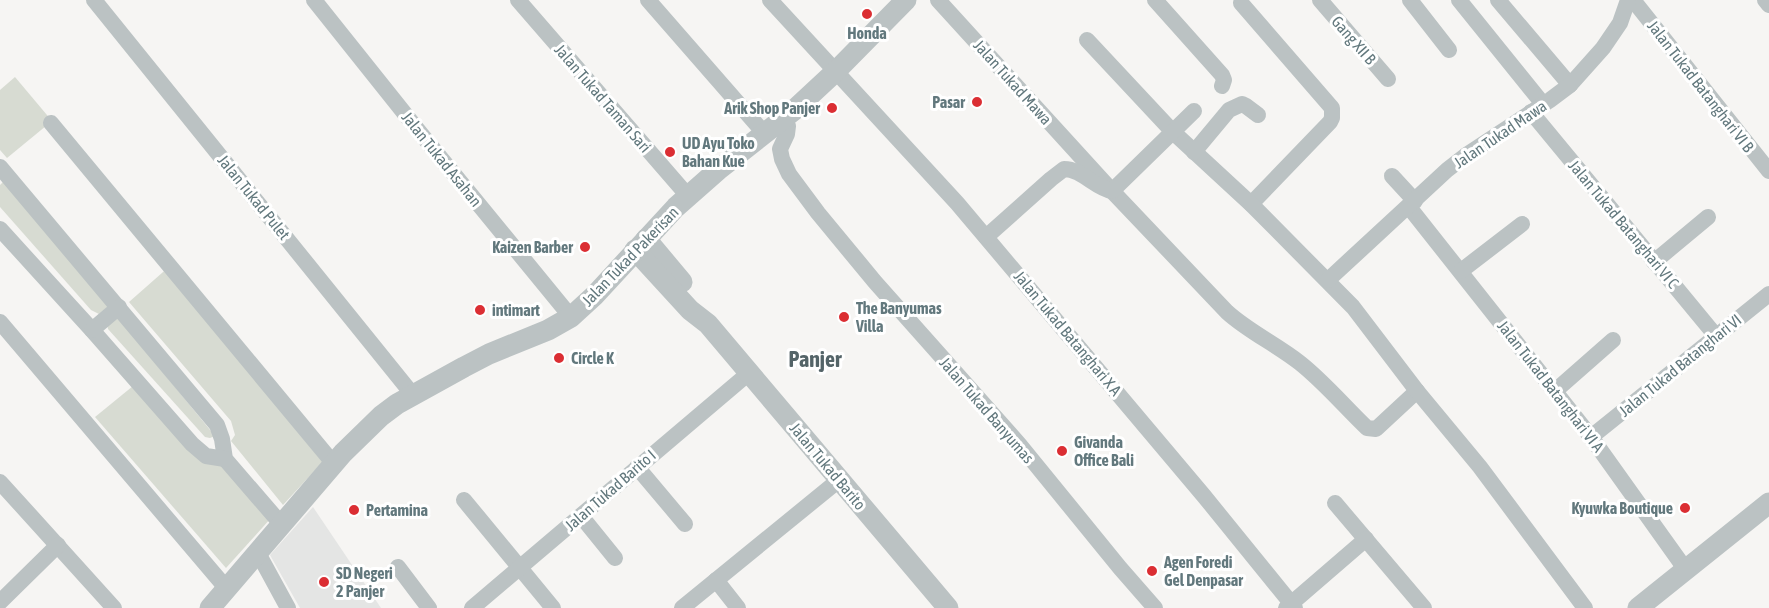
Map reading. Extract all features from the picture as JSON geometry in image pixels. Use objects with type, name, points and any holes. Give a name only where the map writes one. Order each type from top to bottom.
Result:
[{"type":"street","name":"Jalan Tukad Pulet","points":[[94,0],[413,395]]},
{"type":"street","name":"Jalan Tukad Asahan","points":[[314,0],[571,317]]},
{"type":"street","name":"Jalan Tukad Taman Sari","points":[[518,0],[688,196]]},
{"type":"street","points":[[648,0],[765,134]]},
{"type":"street","name":"Jalan Tukad Batanghari X A","points":[[770,0],[860,100],[918,159],[986,237],[1204,496],[1290,606]]},
{"type":"street","name":"Jalan Tukad Pakerisan","points":[[210,608],[227,589],[262,559],[282,525],[363,432],[397,404],[413,395],[489,354],[548,330],[571,317],[595,295],[688,196],[784,119],[835,72],[906,0]]},
{"type":"street","name":"Jalan Tukad Mawa","points":[[938,0],[1112,191],[1227,312],[1302,365],[1367,428],[1376,429],[1416,391]]},
{"type":"street","points":[[1155,0],[1222,75],[1224,80],[1222,86]]},
{"type":"street","name":"Gang XII B","points":[[1320,0],[1388,79]]},
{"type":"street","points":[[1410,0],[1449,50]]},
{"type":"street","name":"Jalan Tukad Batanghari VI C","points":[[1459,0],[1537,108],[1654,262],[1716,336]]},
{"type":"street","points":[[1498,0],[1569,85]]},
{"type":"street","name":"Jalan Tukad Mawa","points":[[1328,280],[1447,170],[1569,85],[1609,40],[1620,23],[1628,0]]},
{"type":"street","name":"Jalan Tukad Batanghari VI B","points":[[1633,0],[1769,171]]},
{"type":"street","points":[[1765,0],[1769,5]]},
{"type":"street","points":[[1241,3],[1332,108],[1333,114],[1330,122],[1251,204]]},
{"type":"street","points":[[1087,40],[1173,132],[1251,204],[1353,307],[1416,391],[1480,467],[1585,608]]},
{"type":"street","points":[[1194,152],[1229,110],[1242,104],[1258,115]]},
{"type":"street","points":[[986,237],[1064,169],[1071,170],[1099,187],[1112,191],[1194,111]]},
{"type":"street","name":"Jalan Tukad Banyumas","points":[[784,119],[788,126],[780,149],[782,159],[789,174],[818,213],[875,282],[1019,444],[1155,608]]},
{"type":"street","points":[[51,123],[334,464]]},
{"type":"street","points":[[3,174],[119,307],[217,425],[225,459],[282,525]]},
{"type":"street","name":"Jalan Tukad Batanghari VI A","points":[[1392,176],[1461,271],[1591,437],[1686,570]]},
{"type":"street","points":[[1654,262],[1708,217]]},
{"type":"street","points":[[1461,271],[1522,224]]},
{"type":"street","points":[[0,229],[192,444],[206,456],[225,459]]},
{"type":"street","name":"Jalan Tukad Barito","points":[[640,245],[690,309],[708,324],[948,608]]},
{"type":"street","name":"Jalan Tukad Batanghari VI","points":[[1591,437],[1769,294]]},
{"type":"street","points":[[92,330],[119,307]]},
{"type":"street","points":[[0,322],[227,589]]},
{"type":"street","points":[[1555,391],[1613,340]]},
{"type":"street","name":"Jalan Tukad Barito I","points":[[472,608],[749,373]]},
{"type":"street","points":[[637,467],[685,524]]},
{"type":"street","points":[[682,608],[839,480]]},
{"type":"street","points":[[0,482],[114,608]]},
{"type":"street","points":[[464,500],[553,608]]},
{"type":"street","points":[[1638,608],[1769,502]]},
{"type":"street","points":[[1335,503],[1424,608]]},
{"type":"street","points":[[581,516],[615,558]]},
{"type":"street","points":[[1290,606],[1366,539]]},
{"type":"street","points":[[0,602],[58,545]]},
{"type":"street","points":[[262,559],[288,608]]},
{"type":"street","points":[[398,567],[429,608]]},
{"type":"street","points":[[716,580],[738,608]]},
{"type":"shaded area","points":[[15,77],[52,121],[7,158],[0,150],[0,90]]},
{"type":"shaded area","points":[[4,181],[111,304],[99,314],[91,310],[0,207],[0,185]]},
{"type":"shaded area","points":[[171,265],[328,456],[283,505],[231,441],[235,435],[231,421],[129,302]]},
{"type":"shaded area","points":[[117,316],[215,436],[205,437],[108,329],[107,324]]},
{"type":"shaded area","points":[[133,386],[216,457],[271,518],[226,568],[95,417]]},
{"type":"shaded area","name":"SD Negeri 2 Panjer","points":[[313,507],[381,608],[300,608],[270,555]]},
{"type":"place","name":"Honda","points":[[867,14]]},
{"type":"place","name":"Pasar","points":[[977,102]]},
{"type":"place","name":"Arik Shop Panjer","points":[[832,108]]},
{"type":"place","name":"UD Ayu Toko Bahan Kue","points":[[670,152]]},
{"type":"place","name":"Kaizen Barber","points":[[585,247]]},
{"type":"place","name":"intimart","points":[[480,310]]},
{"type":"place","name":"The Banyumas Villa","points":[[844,317]]},
{"type":"place","name":"Circle K","points":[[559,358]]},
{"type":"place","name":"Givanda Office Bali","points":[[1062,451]]},
{"type":"place","name":"Kyuwka Boutique","points":[[1685,508]]},
{"type":"place","name":"Pertamina","points":[[354,510]]},
{"type":"place","name":"Agen Foredi Gel Denpasar","points":[[1152,571]]},
{"type":"place","name":"SD Negeri 2 Panjer","points":[[324,582]]},
{"type":"district","name":"Panjer","points":[[815,359]]}]
